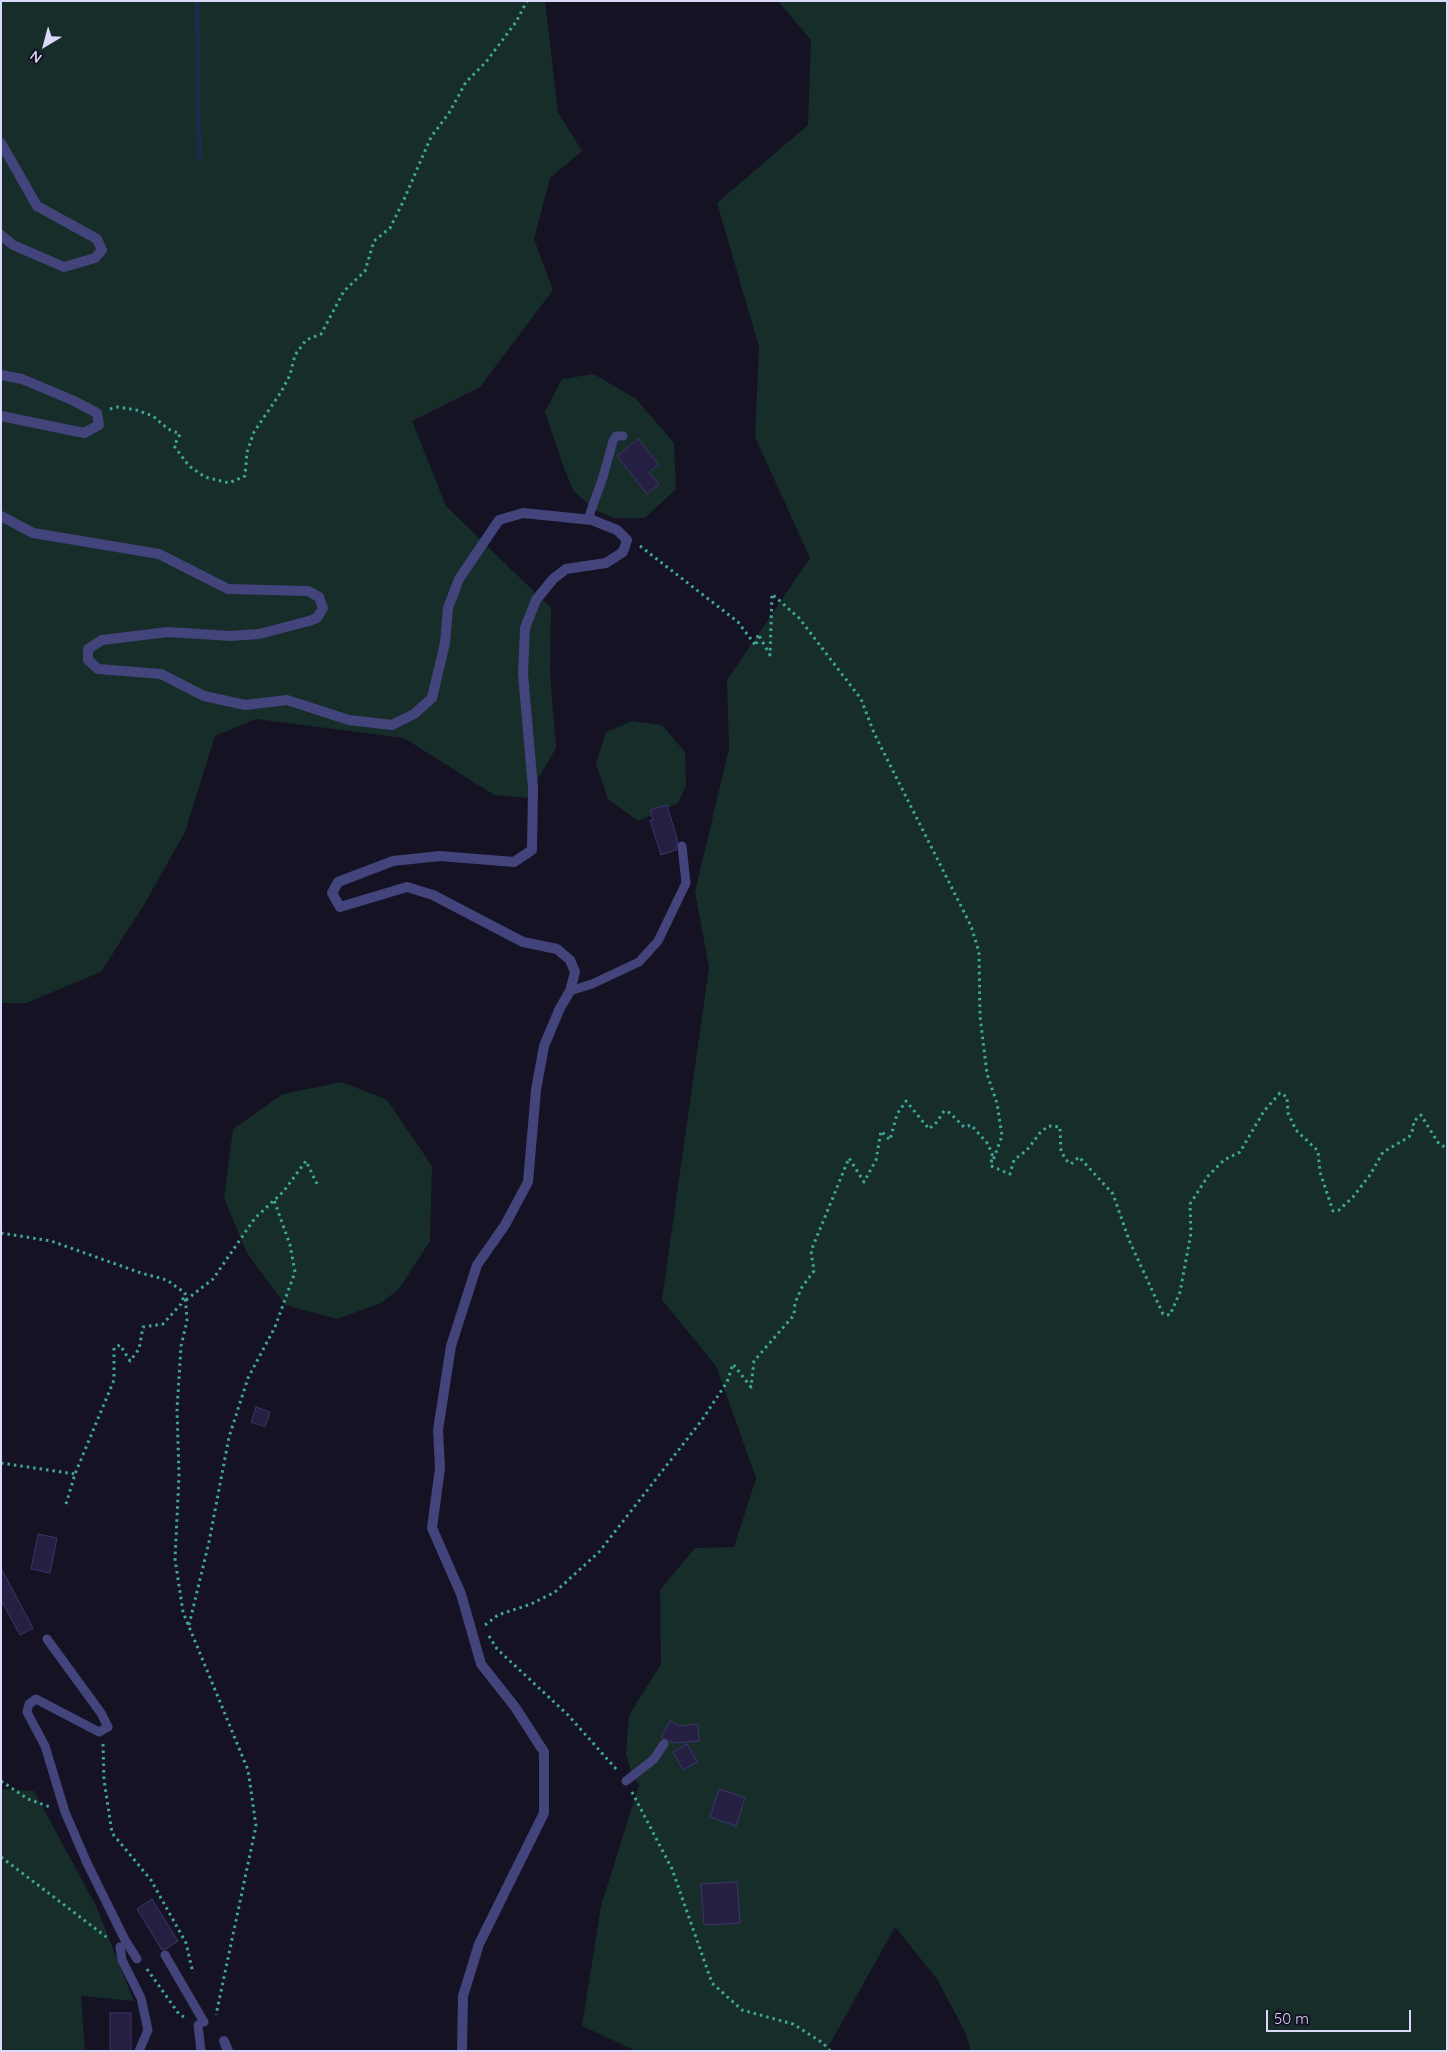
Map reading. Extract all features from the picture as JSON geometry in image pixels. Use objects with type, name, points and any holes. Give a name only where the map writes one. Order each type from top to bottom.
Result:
[{"type":"street","points":[[1,143],[37,206],[97,239],[102,250],[95,258],[64,268],[12,245],[1,235]]},
{"type":"street","points":[[1,376],[22,379],[97,413],[98,426],[84,433],[1,416]]},
{"type":"street","points":[[1,516],[33,533],[159,554],[228,589],[308,591],[319,597],[323,608],[316,618],[309,621],[259,634],[232,636],[168,632],[102,640],[88,649],[88,660],[98,669],[161,674],[204,696],[244,705],[288,700],[349,720],[392,725],[414,714],[432,698],[445,643],[448,608],[456,586],[481,543],[499,520],[523,513],[588,519],[617,530],[627,540],[623,552],[606,563],[566,569],[560,574],[536,600],[526,628],[523,674],[533,788],[532,850],[514,862],[440,856],[393,861],[338,882],[332,893],[340,907],[356,904],[372,896],[407,887],[433,895],[523,942],[557,949],[570,960],[575,972],[570,990],[544,1046],[536,1090],[528,1182],[505,1225],[477,1265],[451,1346],[438,1430],[440,1468],[432,1528],[460,1594],[481,1664],[515,1707],[544,1752],[544,1813],[479,1944],[463,1996],[462,2051]]},
{"type":"lane","points":[[588,519],[604,477],[613,441],[616,436],[622,436]]},
{"type":"lane","points":[[570,990],[592,984],[639,962],[658,941],[686,883],[682,846]]},
{"type":"lane","points":[[47,1638],[101,1713],[108,1727],[100,1732],[36,1699],[29,1704],[27,1712],[46,1746],[65,1812],[125,1940],[137,1959]]},
{"type":"lane","points":[[626,1781],[654,1759],[664,1744]]},
{"type":"lane","points":[[120,1947],[122,1960],[141,1998],[148,2030],[139,2051]]},
{"type":"lane","points":[[165,1955],[201,2024],[201,2051]]},
{"type":"path","points":[[97,413],[118,407],[136,410],[153,416],[168,429],[180,434],[174,446],[189,466],[205,477],[228,483],[245,476],[247,452],[254,432],[281,392],[290,375],[295,355],[306,340],[321,334],[344,292],[365,271],[374,241],[390,228],[431,137],[449,113],[466,82],[486,62],[516,22],[527,1]]},
{"type":"path","points":[[641,546],[738,622],[756,646],[758,634],[770,654],[772,594],[799,618],[861,698],[874,733],[968,920],[979,952],[980,1016],[987,1074],[996,1103],[1002,1136],[991,1166]]},
{"type":"path","points":[[991,1166],[1010,1174],[1014,1160],[1027,1150],[1040,1133],[1048,1126],[1060,1127],[1061,1151],[1066,1160],[1071,1164],[1080,1156],[1113,1194],[1129,1240],[1163,1314],[1170,1315],[1180,1292],[1191,1233],[1190,1204],[1208,1176],[1224,1160],[1240,1152],[1264,1111],[1280,1093],[1287,1097],[1288,1113],[1296,1130],[1318,1151],[1320,1172],[1333,1211],[1339,1210],[1353,1197],[1370,1176],[1383,1152],[1408,1138],[1414,1127],[1413,1122],[1421,1115],[1439,1144],[1447,1148]]},
{"type":"path","points":[[830,2051],[823,2043],[793,2024],[742,2010],[712,1983],[672,1869],[626,1781],[568,1715],[497,1648],[483,1626],[498,1616],[531,1604],[555,1592],[599,1552],[702,1420],[727,1382],[733,1364],[751,1387],[754,1361],[794,1315],[795,1303],[802,1287],[814,1271],[811,1252],[850,1158],[864,1182],[876,1160],[880,1131],[890,1140],[898,1114],[906,1101],[929,1129],[937,1122],[944,1111],[950,1113],[964,1127],[971,1125],[988,1144],[992,1154],[991,1166]]},
{"type":"path","points":[[186,1300],[213,1279],[255,1218],[283,1192],[306,1160],[317,1184]]},
{"type":"path","points":[[189,1626],[209,1542],[229,1437],[248,1378],[274,1327],[295,1272],[290,1245],[274,1200]]},
{"type":"path","points":[[1,1233],[51,1241],[141,1273],[167,1280],[185,1293],[187,1321],[181,1346],[177,1409],[179,1476],[175,1559],[183,1612],[248,1770],[256,1826],[216,2018]]},
{"type":"path","points":[[66,1504],[75,1474],[114,1380],[114,1348],[120,1345],[130,1362],[139,1349],[143,1327],[163,1324],[182,1304],[185,1293]]},
{"type":"path","points":[[1,1463],[75,1474]]},
{"type":"path","points":[[103,1761],[112,1833],[152,1880],[186,1943],[194,1976]]},
{"type":"path","points":[[1,1781],[28,1799],[65,1812]]},
{"type":"path","points":[[1,1857],[120,1947]]},
{"type":"path","points":[[137,1959],[145,1966],[179,2014],[201,2024]]},
{"type":"green space","points":[[1,1],[545,1],[558,112],[582,151],[550,178],[534,239],[553,290],[480,387],[412,421],[446,506],[551,608],[550,674],[556,748],[527,798],[494,795],[404,738],[256,719],[215,736],[185,832],[145,903],[101,972],[26,1003],[1,1003]]},
{"type":"green space","points":[[778,1],[1447,1],[1447,2051],[971,2051],[965,2032],[937,1979],[895,1927],[826,2051],[636,2051],[582,2026],[601,1906],[639,1785],[632,1776],[626,1753],[629,1715],[661,1664],[660,1590],[695,1548],[734,1547],[756,1478],[716,1366],[662,1300],[709,967],[695,892],[729,748],[727,680],[810,558],[755,437],[759,347],[717,203],[808,125],[811,40]]},
{"type":"green space","points":[[594,374],[636,399],[674,443],[676,489],[645,518],[614,518],[593,509],[573,490],[563,465],[545,412],[562,379]]},
{"type":"green space","points":[[632,721],[662,725],[685,752],[686,786],[678,803],[638,821],[608,799],[596,763],[606,732]]},
{"type":"green space","points":[[342,1082],[387,1100],[432,1166],[430,1241],[399,1289],[381,1303],[337,1319],[285,1305],[247,1253],[224,1198],[233,1129],[283,1094]]},
{"type":"green space","points":[[1,1789],[34,1791],[96,1906],[134,2001],[81,1996],[85,2051],[1,2051]]},
{"type":"building","points":[[638,439],[659,465],[649,472],[659,484],[647,494],[617,456]]},
{"type":"building","points":[[667,805],[678,842],[676,850],[661,855],[650,820],[653,820],[650,810]]},
{"type":"building","points":[[256,1407],[270,1412],[265,1427],[251,1422]]},
{"type":"building","points":[[38,1534],[57,1538],[50,1573],[31,1569]]},
{"type":"building","points":[[1,1568],[33,1628],[20,1635],[1,1600]]},
{"type":"building","points":[[670,1721],[680,1726],[698,1724],[699,1741],[673,1743],[661,1737]]},
{"type":"building","points":[[687,1744],[697,1762],[683,1770],[673,1752]]},
{"type":"building","points":[[719,1789],[745,1798],[736,1826],[710,1817]]},
{"type":"building","points":[[737,1882],[740,1923],[704,1925],[701,1884]]},
{"type":"building","points":[[152,1899],[178,1941],[162,1950],[137,1909]]},
{"type":"building","points":[[110,2013],[131,2013],[131,2051],[110,2051]]},
{"type":"waterway","points":[[197,1],[199,157]]}]
